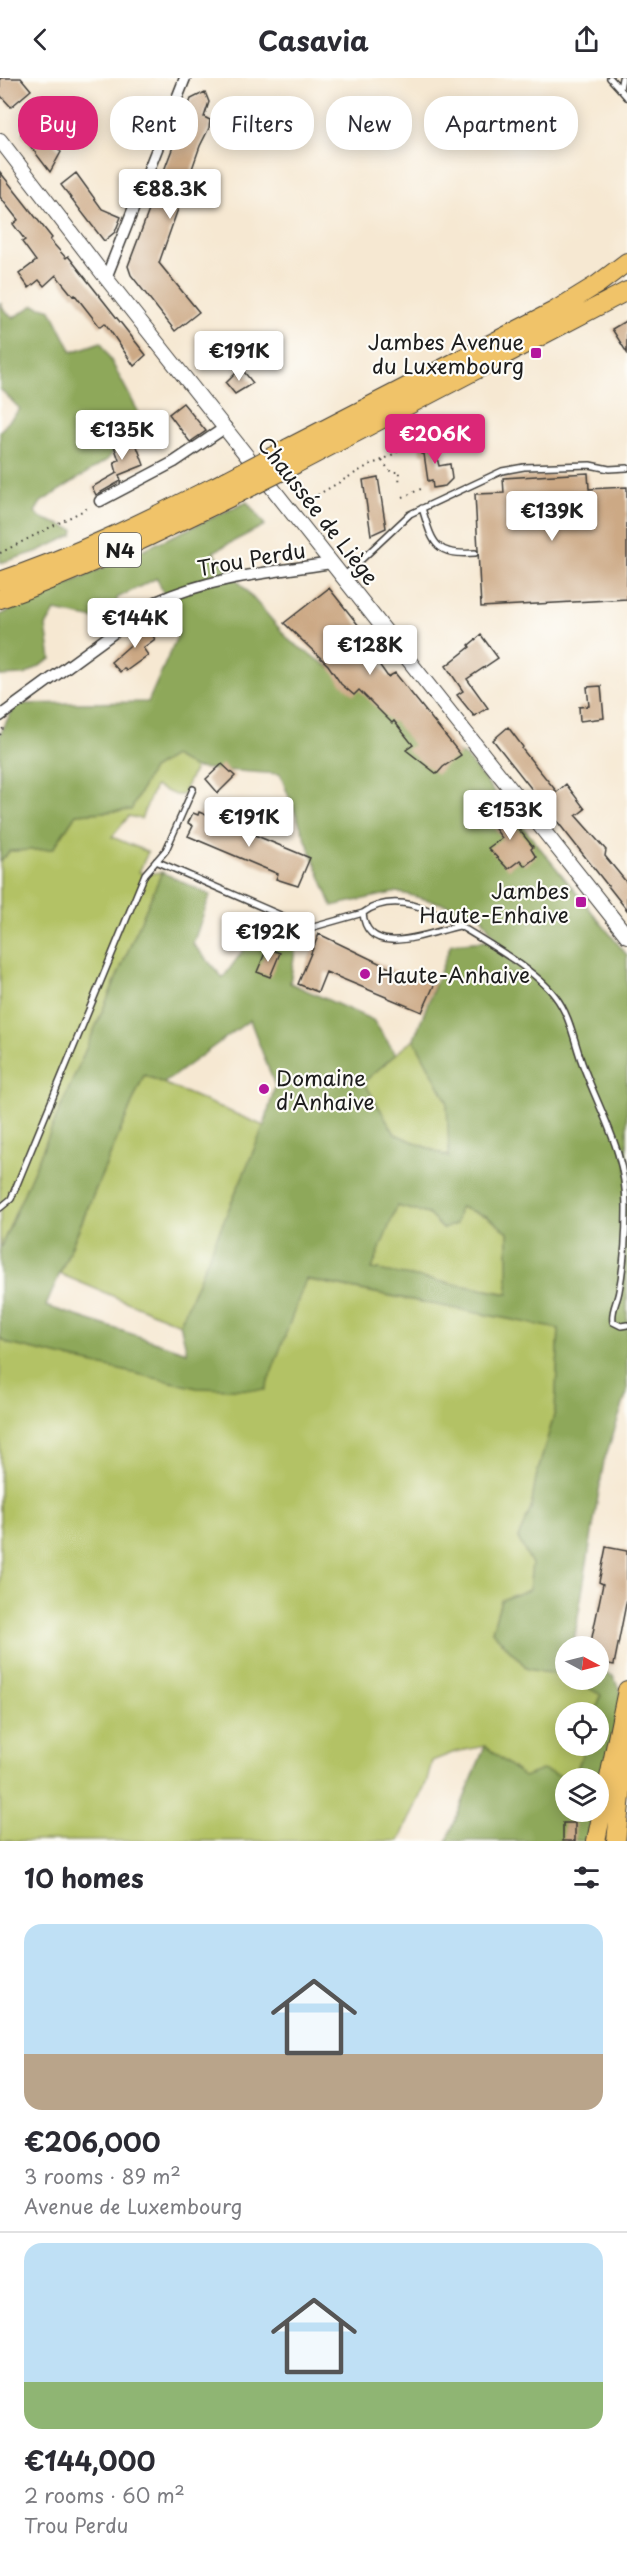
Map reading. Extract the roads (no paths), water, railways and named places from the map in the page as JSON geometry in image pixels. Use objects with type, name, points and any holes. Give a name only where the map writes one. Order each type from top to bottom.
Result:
[{"type":"main road","name":"N4","points":[[292,456],[554,311],[598,284],[627,262]]},
{"type":"main road","name":"N4","points":[[0,599],[46,582],[292,456],[627,291]]},
{"type":"main road","name":"N4","points":[[0,581],[42,567],[137,525],[232,487]]},
{"type":"main road","points":[[596,1841],[627,1690]]},
{"type":"main road","points":[[616,1841],[627,1743]]},
{"type":"street","points":[[106,278],[185,78]]},
{"type":"street","name":"Chaussée de Liège","points":[[0,140],[106,278],[627,936]]},
{"type":"street","points":[[100,501],[174,462],[226,427]]},
{"type":"street","name":"Trou Perdu","points":[[0,716],[156,602],[181,591],[247,574],[332,563]]},
{"type":"lane","points":[[610,78],[627,97]]},
{"type":"lane","points":[[620,89],[622,78]]},
{"type":"lane","points":[[343,577],[410,514],[502,471],[524,467],[590,465],[609,469],[627,468]]},
{"type":"lane","points":[[422,508],[437,547],[450,553],[475,553]]},
{"type":"lane","points":[[0,1208],[11,1199],[145,874],[166,850],[193,789]]},
{"type":"lane","points":[[156,861],[310,928],[363,913],[371,907],[389,902],[415,905],[436,913],[500,951],[544,984],[556,996],[567,1017],[583,1064],[619,1152],[625,1184],[626,1229],[619,1294],[611,1313],[613,1322],[621,1326],[627,1325]]},
{"type":"lane","points":[[363,913],[364,924],[374,936],[393,941],[459,926]]},
{"type":"place","name":"Jambes Avenue du Luxembourg","points":[[536,353]]},
{"type":"place","name":"Jambes Haute-Enhaive","points":[[581,902]]},
{"type":"place","name":"Haute-Anhaive","points":[[365,974]]},
{"type":"place","name":"Domaine d'Anhaive","points":[[264,1089]]}]
